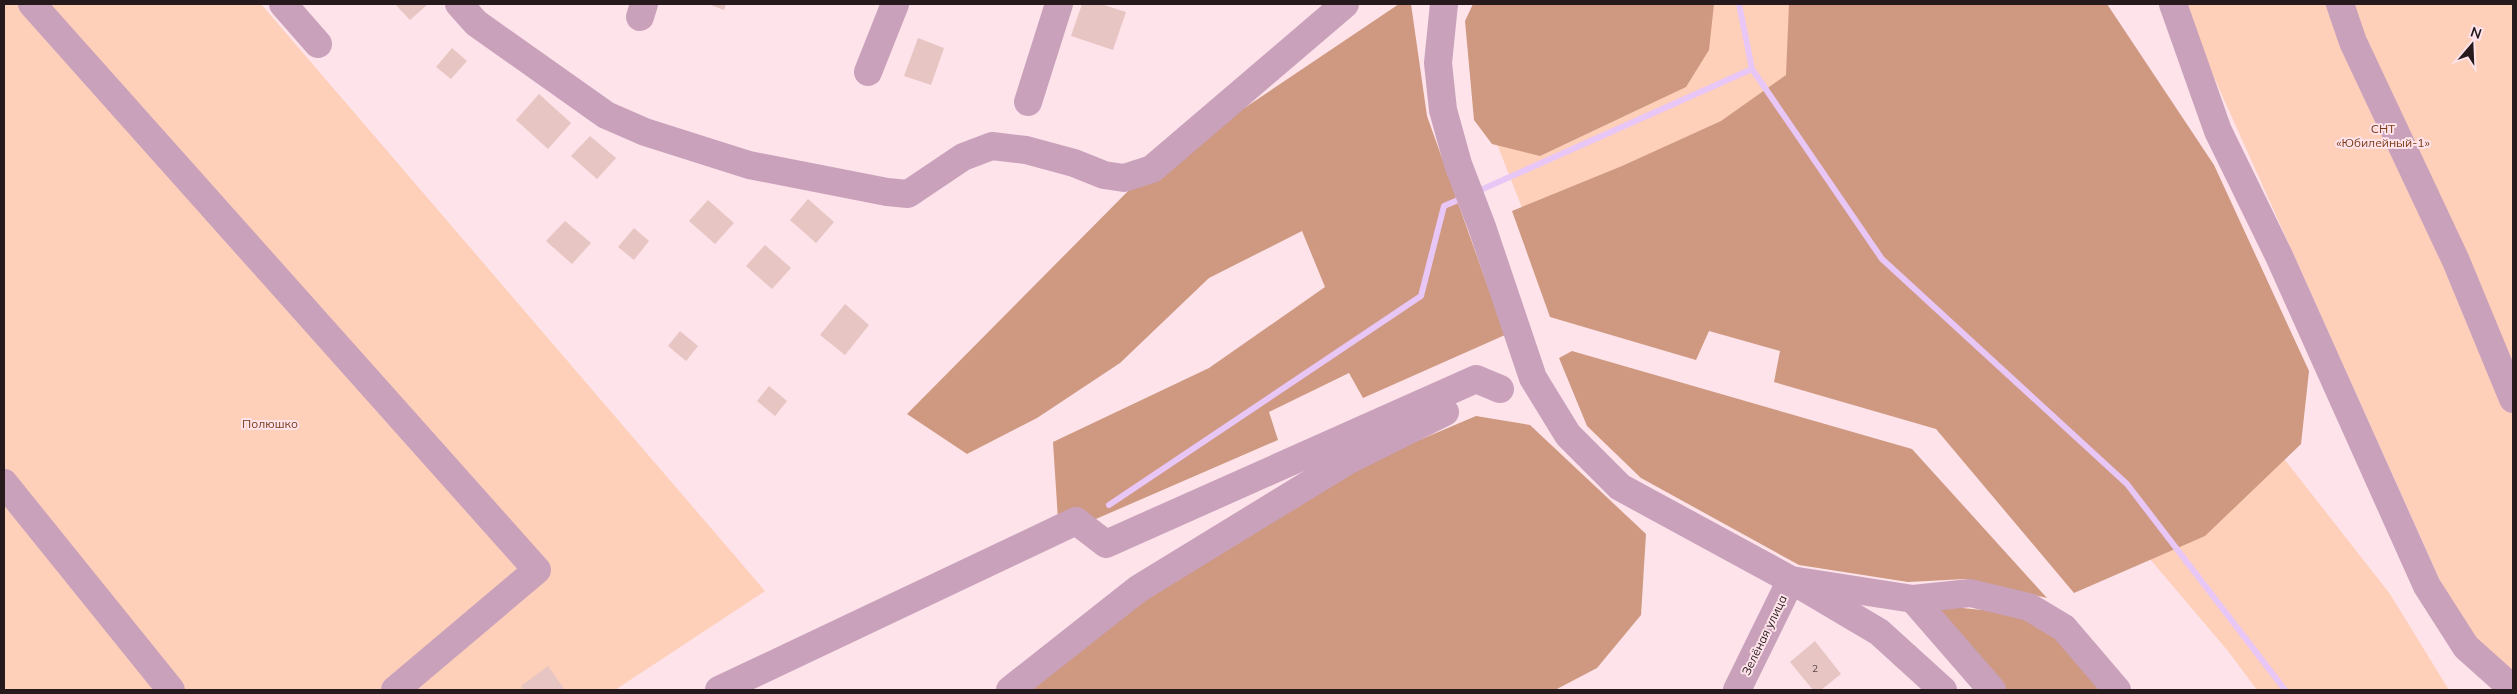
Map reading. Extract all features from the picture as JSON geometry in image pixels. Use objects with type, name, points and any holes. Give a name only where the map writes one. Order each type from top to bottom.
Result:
[{"type":"street","points":[[32,4],[537,570],[395,690]]},
{"type":"street","points":[[283,4],[318,44]]},
{"type":"street","points":[[459,4],[476,23],[606,115],[645,132],[749,165],[887,192],[908,194],[963,157],[992,146],[1026,150],[1074,163],[1104,175],[1124,178],[1152,168],[1344,4]]},
{"type":"street","points":[[868,72],[895,4]]},
{"type":"street","points":[[1028,102],[1059,4]]},
{"type":"street","points":[[1444,4],[1438,63],[1443,110],[1458,164],[1482,226],[1533,378],[1568,435],[1620,487],[1791,580],[1879,632],[1943,690]]},
{"type":"street","points":[[2173,4],[2218,131],[2279,256],[2427,586],[2466,647],[2513,689]]},
{"type":"street","points":[[2340,4],[2353,42],[2456,261],[2513,399]]},
{"type":"street","points":[[1010,690],[1138,589],[1347,461],[1472,399],[1533,378]]},
{"type":"street","points":[[719,690],[1076,521],[1106,544],[1476,379],[1500,389]]},
{"type":"street","points":[[4,483],[171,690]]},
{"type":"street","points":[[1791,580],[1913,599],[1970,593],[2029,607],[2064,628],[2117,690]]},
{"type":"street","name":"Зелёная улица","points":[[1737,690],[1791,580]]},
{"type":"street","points":[[1913,599],[1992,690]]},
{"type":"green space","name":"Полюшко","points":[[4,4],[261,4],[765,591],[615,690],[4,690]]},
{"type":"green space","points":[[1565,4],[1917,4],[2249,414],[2390,594],[2449,690],[2257,690],[2228,651],[2032,420],[1533,236],[1488,121]]},
{"type":"green space","name":"СНТ «Юбилейный-1»","points":[[2181,4],[2513,4],[2513,690],[2493,690],[2452,607]]},
{"type":"shaded area","points":[[1399,4],[1411,4],[1427,116],[1505,335],[1363,398],[1349,373],[1269,412],[1278,440],[1059,535],[1053,442],[1209,368],[1325,287],[1302,231],[1209,278],[1120,363],[1037,418],[967,454],[907,414],[1142,177]]},
{"type":"shaded area","points":[[1473,4],[1714,4],[1709,50],[1686,87],[1540,156],[1492,144],[1474,120],[1465,21]]},
{"type":"shaded area","points":[[1789,4],[2107,4],[2214,165],[2309,371],[2301,444],[2205,536],[2074,593],[1936,429],[1774,382],[1780,351],[1709,331],[1696,360],[1550,317],[1512,211],[1622,166],[1721,121],[1786,75]]},
{"type":"shaded area","points":[[1572,351],[1912,449],[2047,598],[1966,579],[1908,582],[1799,565],[1641,478],[1587,426],[1559,358]]},
{"type":"shaded area","points":[[1476,416],[1530,425],[1646,534],[1641,615],[1597,668],[1555,690],[1023,690],[1171,581],[1363,464]]},
{"type":"shaded area","points":[[1932,605],[2023,614],[2064,639],[2106,690],[2005,690]]},
{"type":"building","points":[[395,4],[428,4],[410,20]]},
{"type":"building","points":[[708,4],[726,4],[724,10]]},
{"type":"building","points":[[1082,4],[1101,4],[1126,12],[1113,50],[1071,36]]},
{"type":"building","points":[[918,38],[944,48],[931,85],[904,76]]},
{"type":"building","points":[[452,48],[467,61],[451,79],[436,67]]},
{"type":"building","points":[[539,94],[571,123],[548,149],[516,120]]},
{"type":"building","points":[[590,136],[616,158],[597,179],[571,156]]},
{"type":"building","points":[[808,199],[834,222],[816,243],[790,220]]},
{"type":"building","points":[[708,200],[734,223],[715,244],[689,221]]},
{"type":"building","points":[[565,221],[591,243],[572,264],[546,241]]},
{"type":"building","points":[[634,228],[649,241],[634,260],[618,247]]},
{"type":"building","points":[[765,245],[791,268],[772,289],[746,266]]},
{"type":"building","points":[[845,304],[869,325],[845,355],[820,335]]},
{"type":"building","points":[[680,331],[698,346],[686,361],[668,346]]},
{"type":"building","points":[[769,386],[787,401],[775,416],[757,401]]},
{"type":"building","points":[[1815,641],[1841,674],[1821,690],[1813,690],[1790,662]]},
{"type":"building","points":[[548,666],[565,690],[524,690],[521,686]]},
{"type":"waterway","points":[[1476,192],[1752,69],[1739,4]]},
{"type":"waterway","points":[[1752,69],[1882,259],[2127,484],[2285,690]]},
{"type":"waterway","points":[[1109,505],[1421,296],[1444,206],[1465,197]]}]
